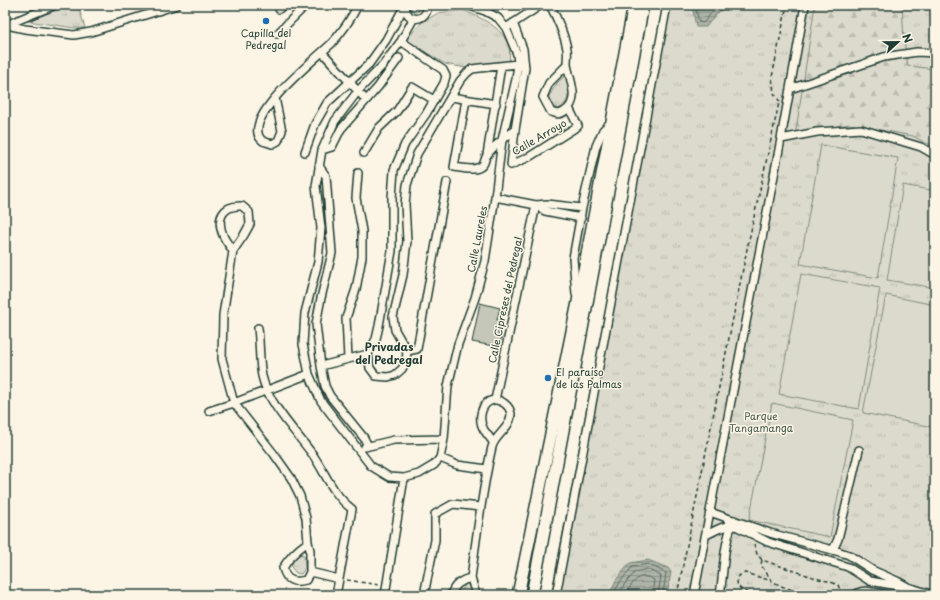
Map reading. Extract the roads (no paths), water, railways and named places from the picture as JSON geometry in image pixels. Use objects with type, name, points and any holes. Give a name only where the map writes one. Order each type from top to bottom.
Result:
[{"type":"highway","points":[[518,595],[577,307],[636,6]]},
{"type":"highway","points":[[532,595],[636,6]]},
{"type":"street","points":[[6,25],[55,5]]},
{"type":"street","points":[[6,25],[74,35],[91,32],[177,5]]},
{"type":"street","points":[[277,34],[306,5]]},
{"type":"street","points":[[275,98],[282,131],[278,141],[272,144],[263,141],[258,132],[258,123],[275,98],[287,84],[323,52],[340,34],[358,5]]},
{"type":"street","points":[[404,6],[409,16],[420,18],[425,15],[428,10],[428,5]]},
{"type":"street","name":"Calle Laureles","points":[[440,458],[444,439],[448,386],[458,344],[475,298],[485,261],[502,140],[518,64],[517,54],[506,28],[498,18],[467,5]]},
{"type":"street","points":[[506,28],[541,5]]},
{"type":"street","points":[[550,5],[567,49],[567,65],[574,98],[569,108],[560,114],[551,112],[544,97],[549,83],[567,65]]},
{"type":"street","points":[[556,595],[667,5]]},
{"type":"street","points":[[694,595],[805,5]]},
{"type":"street","points":[[306,152],[315,124],[327,103],[369,64],[386,40],[404,6]]},
{"type":"street","points":[[414,18],[401,41],[384,65],[358,92],[335,121],[322,150],[316,186],[321,228],[318,262],[305,313],[303,344],[309,374],[321,401],[371,466],[389,477],[404,478],[419,474],[434,465],[440,458],[457,465],[487,469]]},
{"type":"street","points":[[513,23],[523,49],[525,68],[515,130]]},
{"type":"street","points":[[401,41],[444,70],[446,76],[444,83],[434,100],[405,144],[394,170],[392,198],[392,251],[376,339],[368,354],[370,368],[376,376],[388,378],[395,375],[402,369],[406,361],[407,351],[395,330],[393,317],[403,275],[407,241],[405,204],[407,185],[417,154],[460,81],[472,69],[518,64],[525,68]]},
{"type":"street","points":[[323,52],[366,100]]},
{"type":"street","points":[[790,89],[884,57],[917,52],[935,53]]},
{"type":"street","points":[[322,150],[332,147],[341,128],[378,87],[399,58]]},
{"type":"street","points":[[369,64],[376,73]]},
{"type":"street","points":[[384,65],[390,71]]},
{"type":"street","points":[[487,155],[502,66]]},
{"type":"street","points":[[364,153],[379,128],[397,111],[412,87],[434,100]]},
{"type":"street","points":[[451,97],[496,104]]},
{"type":"street","name":"Calle Arroyo","points":[[466,100],[454,167],[480,168],[484,164],[487,155],[515,130]]},
{"type":"street","name":"Calle Arroyo","points":[[515,130],[511,165],[529,157],[578,126],[569,108]]},
{"type":"street","points":[[577,307],[573,258],[582,208],[596,146],[603,130],[613,120]]},
{"type":"street","points":[[335,121],[341,128]]},
{"type":"street","points":[[781,139],[816,132],[861,129],[921,147],[935,156]]},
{"type":"street","points":[[319,166],[326,176],[332,253],[316,324],[321,366],[325,386],[330,396],[364,438],[368,446]]},
{"type":"street","points":[[348,359],[346,318],[356,289],[362,258],[362,231],[356,198],[358,173]]},
{"type":"street","points":[[407,351],[417,349],[447,182]]},
{"type":"street","points":[[316,186],[327,189]]},
{"type":"street","points":[[495,197],[536,205],[547,204],[582,208]]},
{"type":"street","points":[[536,205],[545,212],[581,218]]},
{"type":"street","name":"Calle Cipreses del Pedregal","points":[[495,400],[536,205]]},
{"type":"street","points":[[233,251],[223,235],[221,224],[222,216],[226,209],[235,206],[242,206],[249,212],[250,224],[233,251],[223,315],[222,359],[234,403],[274,454],[291,478],[300,496],[306,518],[310,550],[310,572],[306,580],[298,582],[290,580],[284,574],[283,568],[287,560],[299,548],[308,542]]},
{"type":"street","points":[[321,228],[331,229]]},
{"type":"street","points":[[318,262],[329,264]]},
{"type":"street","points":[[309,297],[321,298]]},
{"type":"street","points":[[258,328],[262,377],[267,390],[280,412],[320,465],[331,485],[343,502],[352,509],[336,595]]},
{"type":"street","points":[[303,344],[318,341]]},
{"type":"street","points":[[321,366],[368,354]]},
{"type":"street","points":[[209,411],[309,374]]},
{"type":"street","points":[[321,401],[330,396]]},
{"type":"street","points":[[476,595],[471,578],[480,507],[487,469],[493,442],[501,435],[510,420],[511,412],[505,403],[495,400],[487,402],[482,408],[481,418],[483,428],[493,442]]},
{"type":"street","points":[[358,449],[394,440],[444,439]]},
{"type":"street","points":[[833,550],[838,539],[859,450]]},
{"type":"street","points":[[385,595],[404,478]]},
{"type":"street","points":[[424,595],[435,540],[435,514],[453,504],[480,507]]},
{"type":"street","points":[[710,512],[726,517],[754,536],[768,542],[848,567],[870,581],[908,587],[934,595]]},
{"type":"street","points":[[720,595],[726,548],[733,523]]},
{"type":"street","points":[[706,535],[733,523],[849,555],[872,570],[908,587]]},
{"type":"street","points":[[310,572],[339,579]]},
{"type":"street","points":[[451,595],[453,589],[460,582],[471,578]]},
{"type":"street","points":[[855,595],[870,591],[888,595]]},
{"type":"water","points":[[692,5],[729,5],[716,14],[706,27],[696,27]]},
{"type":"water","points":[[648,560],[668,568],[671,572],[667,595],[609,595],[616,580],[630,563]]},
{"type":"place","name":"Capilla del Pedregal","points":[[266,21]]},
{"type":"place","name":"El paraíso de las Palmas","points":[[548,378]]},
{"type":"district","name":"Privadas del Pedregal","points":[[389,353]]},
{"type":"park label","name":"Parque Tangamanga","points":[[761,422]]}]
